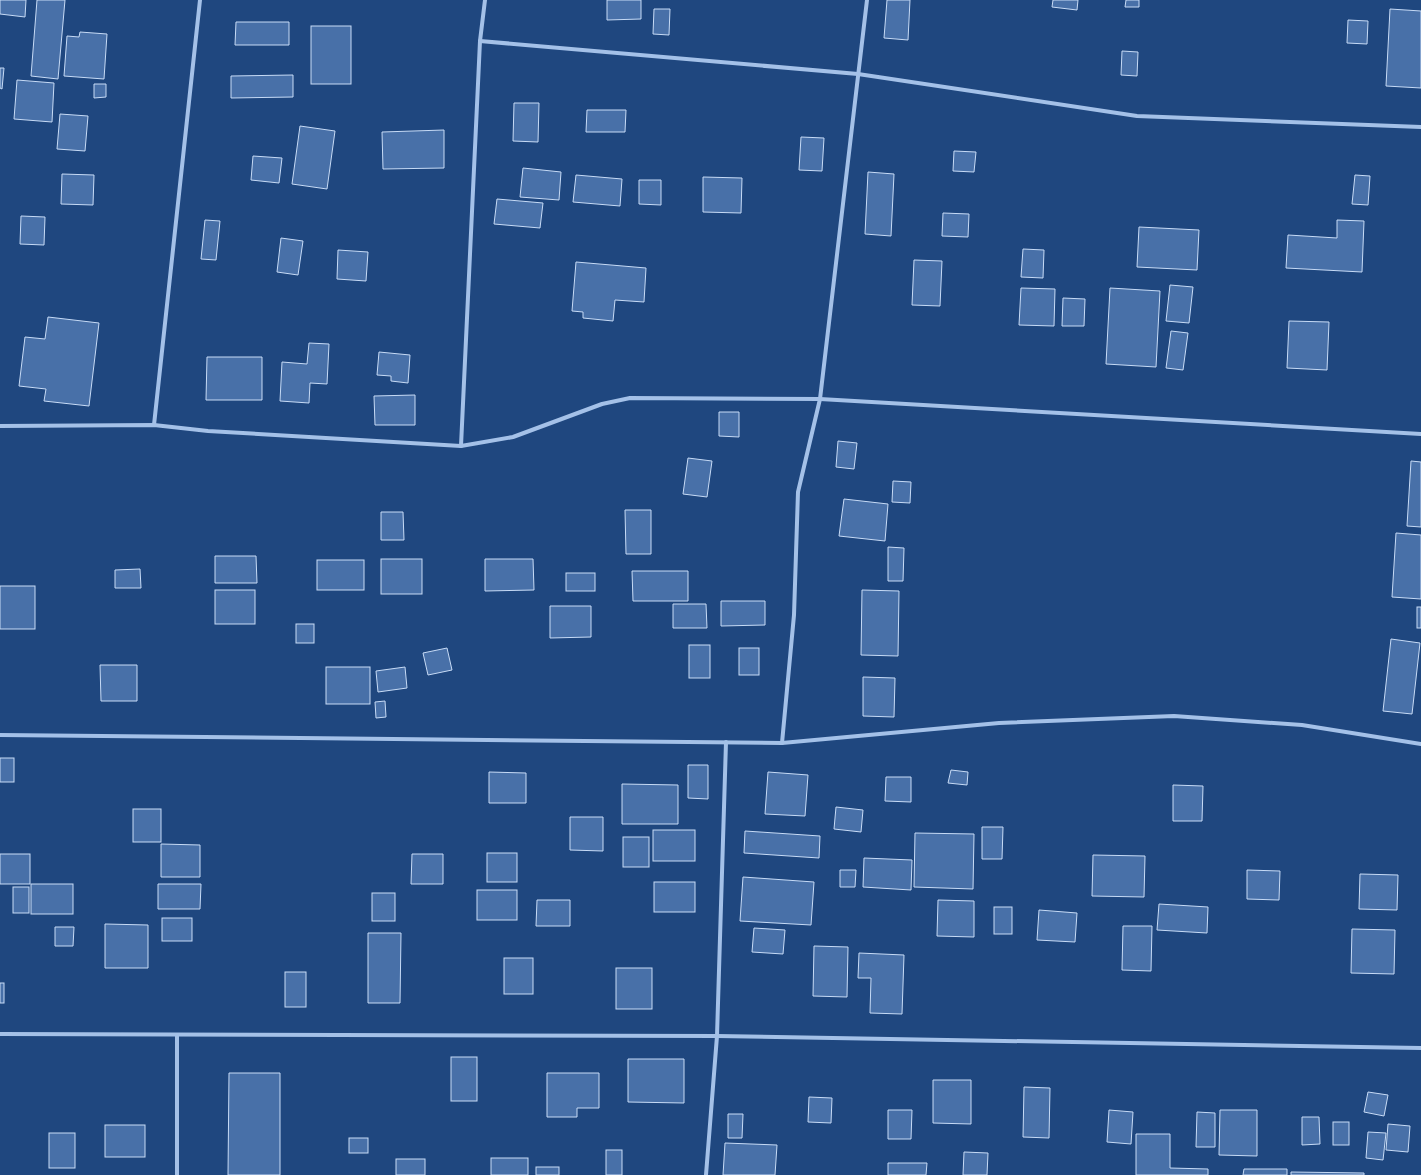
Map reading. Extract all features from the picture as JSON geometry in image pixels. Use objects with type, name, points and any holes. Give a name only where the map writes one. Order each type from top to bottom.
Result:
[{"type":"street","points":[[154,426],[200,0]]},
{"type":"street","points":[[461,446],[480,41],[485,0]]},
{"type":"street","points":[[782,743],[794,615],[798,492],[820,399],[867,0]]},
{"type":"street","points":[[480,41],[858,74],[1137,116],[1421,127]]},
{"type":"street","points":[[0,426],[154,426],[208,431],[461,446],[513,437],[602,404],[630,398],[820,399],[1421,434]]},
{"type":"street","points":[[0,735],[782,743],[999,723],[1174,716],[1302,725],[1421,744]]},
{"type":"street","points":[[706,1175],[717,1036],[726,742]]},
{"type":"street","points":[[0,1034],[717,1036],[1421,1048]]},
{"type":"street","points":[[177,1175],[178,1035]]},
{"type":"building","points":[[0,0],[26,0],[25,17],[0,14]]},
{"type":"building","points":[[37,0],[65,0],[58,79],[31,76]]},
{"type":"building","points":[[607,0],[641,0],[641,19],[607,20]]},
{"type":"building","points":[[887,0],[910,0],[908,40],[884,38]]},
{"type":"building","points":[[1053,0],[1078,0],[1077,10],[1052,7]]},
{"type":"building","points":[[1126,0],[1139,0],[1139,7],[1125,7]]},
{"type":"building","points":[[654,9],[670,9],[669,35],[653,34]]},
{"type":"building","points":[[1390,9],[1421,11],[1421,88],[1386,86]]},
{"type":"building","points":[[1348,20],[1368,21],[1367,44],[1347,43]]},
{"type":"building","points":[[236,22],[289,22],[289,45],[235,45]]},
{"type":"building","points":[[311,26],[351,26],[351,84],[311,84]]},
{"type":"building","points":[[80,32],[107,34],[104,79],[64,76],[67,36],[79,37]]},
{"type":"building","points":[[1122,51],[1138,52],[1137,76],[1121,75]]},
{"type":"building","points":[[0,68],[4,68],[2,89],[0,88]]},
{"type":"building","points":[[293,75],[293,97],[231,98],[231,76]]},
{"type":"building","points":[[17,80],[54,83],[52,122],[14,119]]},
{"type":"building","points":[[94,84],[106,84],[106,97],[94,98]]},
{"type":"building","points":[[514,103],[539,103],[538,142],[513,141]]},
{"type":"building","points":[[587,110],[626,110],[625,132],[586,132]]},
{"type":"building","points":[[60,114],[88,116],[85,151],[57,149]]},
{"type":"building","points":[[300,126],[335,131],[327,189],[292,184]]},
{"type":"building","points":[[444,130],[444,168],[383,169],[382,132]]},
{"type":"building","points":[[801,137],[824,138],[822,171],[799,170]]},
{"type":"building","points":[[954,151],[976,152],[974,172],[953,171]]},
{"type":"building","points":[[253,156],[282,158],[279,183],[251,180]]},
{"type":"building","points":[[523,168],[561,172],[559,200],[520,197]]},
{"type":"building","points":[[868,172],[894,174],[891,236],[865,234]]},
{"type":"building","points":[[62,174],[94,175],[93,205],[61,204]]},
{"type":"building","points":[[576,175],[622,179],[620,206],[573,202]]},
{"type":"building","points":[[1355,175],[1370,176],[1368,205],[1352,204]]},
{"type":"building","points":[[703,177],[742,178],[741,213],[703,212]]},
{"type":"building","points":[[639,180],[661,180],[661,205],[639,204]]},
{"type":"building","points":[[497,199],[543,203],[540,228],[494,224]]},
{"type":"building","points":[[943,213],[969,214],[968,237],[942,236]]},
{"type":"building","points":[[21,216],[45,217],[44,245],[20,244]]},
{"type":"building","points":[[205,220],[220,221],[216,260],[201,259]]},
{"type":"building","points":[[1337,220],[1364,221],[1362,272],[1286,268],[1288,235],[1337,238]]},
{"type":"building","points":[[1139,227],[1199,230],[1197,270],[1137,267]]},
{"type":"building","points":[[281,238],[303,241],[298,275],[277,272]]},
{"type":"building","points":[[1023,249],[1044,250],[1043,278],[1021,277]]},
{"type":"building","points":[[338,250],[368,252],[366,281],[337,279]]},
{"type":"building","points":[[914,260],[942,261],[940,306],[912,305]]},
{"type":"building","points":[[576,262],[646,268],[644,302],[615,300],[613,321],[583,318],[583,312],[572,311]]},
{"type":"building","points":[[1170,285],[1193,287],[1189,323],[1166,321]]},
{"type":"building","points":[[1021,288],[1055,289],[1054,326],[1019,325]]},
{"type":"building","points":[[1110,288],[1160,291],[1156,367],[1106,364]]},
{"type":"building","points":[[1063,298],[1085,299],[1084,326],[1062,326]]},
{"type":"building","points":[[48,317],[99,323],[89,406],[44,401],[46,389],[19,386],[25,337],[45,339]]},
{"type":"building","points":[[1289,321],[1329,322],[1327,370],[1287,368]]},
{"type":"building","points":[[1171,331],[1188,333],[1183,370],[1166,368]]},
{"type":"building","points":[[309,343],[329,344],[327,384],[310,383],[309,403],[280,401],[282,362],[307,364]]},
{"type":"building","points":[[379,352],[410,355],[408,383],[391,381],[391,376],[377,375]]},
{"type":"building","points":[[207,357],[262,357],[262,400],[206,400]]},
{"type":"building","points":[[415,395],[415,425],[375,425],[374,396]]},
{"type":"building","points":[[719,412],[739,412],[739,437],[719,436]]},
{"type":"building","points":[[838,441],[857,443],[854,469],[836,467]]},
{"type":"building","points":[[688,458],[712,461],[707,497],[683,494]]},
{"type":"building","points":[[1411,461],[1421,462],[1421,527],[1407,526]]},
{"type":"building","points":[[893,481],[911,482],[910,503],[892,502]]},
{"type":"building","points":[[844,499],[888,504],[885,541],[839,536]]},
{"type":"building","points":[[625,510],[651,510],[651,554],[626,554]]},
{"type":"building","points":[[381,512],[403,512],[404,540],[381,540]]},
{"type":"building","points":[[1396,533],[1421,535],[1421,599],[1392,597]]},
{"type":"building","points":[[888,547],[904,548],[903,581],[888,581]]},
{"type":"building","points":[[215,556],[256,556],[257,583],[215,583]]},
{"type":"building","points":[[381,559],[422,559],[422,594],[381,594]]},
{"type":"building","points":[[485,559],[533,559],[534,590],[485,591]]},
{"type":"building","points":[[317,560],[364,560],[364,590],[317,590]]},
{"type":"building","points":[[140,569],[141,588],[115,588],[115,570]]},
{"type":"building","points":[[632,571],[688,571],[688,601],[633,601]]},
{"type":"building","points":[[566,573],[595,573],[595,591],[566,591]]},
{"type":"building","points":[[0,586],[35,586],[35,629],[0,629]]},
{"type":"building","points":[[215,590],[255,590],[255,624],[215,624]]},
{"type":"building","points":[[862,590],[899,591],[898,656],[861,655]]},
{"type":"building","points":[[721,601],[765,601],[765,625],[721,626]]},
{"type":"building","points":[[673,604],[706,604],[707,628],[673,628]]},
{"type":"building","points":[[550,606],[591,606],[591,637],[550,638]]},
{"type":"building","points":[[1417,607],[1421,607],[1421,628],[1417,628]]},
{"type":"building","points":[[296,624],[314,624],[314,643],[296,643]]},
{"type":"building","points":[[1391,639],[1420,643],[1412,714],[1383,711]]},
{"type":"building","points":[[689,645],[710,645],[710,678],[689,678]]},
{"type":"building","points":[[447,648],[452,670],[428,675],[423,653]]},
{"type":"building","points":[[739,648],[759,648],[759,675],[739,675]]},
{"type":"building","points":[[100,665],[137,665],[137,701],[101,701]]},
{"type":"building","points":[[326,667],[370,667],[370,704],[326,704]]},
{"type":"building","points":[[405,667],[407,688],[378,692],[376,671]]},
{"type":"building","points":[[863,677],[895,678],[894,717],[863,716]]},
{"type":"building","points":[[385,701],[386,717],[376,718],[375,702]]},
{"type":"building","points":[[0,758],[14,758],[14,782],[0,782]]},
{"type":"building","points":[[688,765],[708,765],[708,799],[688,798]]},
{"type":"building","points":[[951,770],[968,772],[967,785],[948,783]]},
{"type":"building","points":[[489,772],[526,773],[526,803],[489,803]]},
{"type":"building","points":[[768,772],[808,775],[805,816],[765,814]]},
{"type":"building","points":[[886,777],[911,777],[911,802],[885,801]]},
{"type":"building","points":[[622,784],[678,785],[678,824],[622,824]]},
{"type":"building","points":[[1173,785],[1203,786],[1202,821],[1173,821]]},
{"type":"building","points":[[836,807],[863,810],[861,832],[834,829]]},
{"type":"building","points":[[133,809],[161,809],[161,842],[133,842]]},
{"type":"building","points":[[570,817],[603,817],[603,851],[570,850]]},
{"type":"building","points":[[982,827],[1003,827],[1002,859],[982,859]]},
{"type":"building","points":[[653,830],[695,830],[695,861],[653,861]]},
{"type":"building","points":[[745,831],[820,836],[819,858],[744,853]]},
{"type":"building","points":[[915,833],[974,834],[973,889],[914,887]]},
{"type":"building","points":[[623,837],[649,837],[649,867],[623,867]]},
{"type":"building","points":[[161,844],[200,845],[200,877],[161,877]]},
{"type":"building","points":[[487,853],[517,853],[517,882],[487,882]]},
{"type":"building","points":[[0,854],[30,854],[30,884],[0,884]]},
{"type":"building","points":[[412,854],[443,854],[443,884],[411,884]]},
{"type":"building","points":[[1093,855],[1145,856],[1144,897],[1092,896]]},
{"type":"building","points":[[864,858],[912,860],[911,890],[863,887]]},
{"type":"building","points":[[840,870],[856,870],[855,887],[840,887]]},
{"type":"building","points":[[1247,870],[1280,871],[1279,900],[1247,899]]},
{"type":"building","points":[[1360,874],[1398,875],[1397,910],[1359,909]]},
{"type":"building","points":[[743,877],[814,882],[811,925],[740,921]]},
{"type":"building","points":[[654,882],[695,882],[695,912],[654,912]]},
{"type":"building","points":[[31,884],[73,884],[73,914],[31,914]]},
{"type":"building","points":[[158,884],[201,884],[200,909],[158,909]]},
{"type":"building","points":[[13,887],[29,887],[29,913],[13,913]]},
{"type":"building","points":[[477,890],[517,890],[517,920],[477,920]]},
{"type":"building","points":[[372,893],[395,893],[395,921],[372,921]]},
{"type":"building","points":[[537,900],[570,900],[570,926],[536,926]]},
{"type":"building","points":[[938,900],[974,901],[974,937],[937,936]]},
{"type":"building","points":[[1159,904],[1208,907],[1207,933],[1157,930]]},
{"type":"building","points":[[994,907],[1012,907],[1012,934],[994,934]]},
{"type":"building","points":[[1039,910],[1077,913],[1075,942],[1037,940]]},
{"type":"building","points":[[162,918],[192,918],[192,941],[162,941]]},
{"type":"building","points":[[105,924],[148,925],[148,968],[105,968]]},
{"type":"building","points":[[1123,926],[1152,926],[1151,971],[1122,970]]},
{"type":"building","points":[[55,927],[74,927],[73,946],[55,946]]},
{"type":"building","points":[[754,928],[785,930],[783,954],[752,952]]},
{"type":"building","points":[[1352,929],[1395,930],[1394,974],[1351,973]]},
{"type":"building","points":[[368,933],[401,933],[400,1003],[368,1003]]},
{"type":"building","points":[[814,946],[848,947],[847,997],[813,996]]},
{"type":"building","points":[[859,953],[904,955],[902,1014],[870,1013],[871,978],[858,978]]},
{"type":"building","points":[[504,958],[533,958],[533,994],[504,994]]},
{"type":"building","points":[[616,968],[652,968],[652,1009],[616,1009]]},
{"type":"building","points":[[285,972],[306,972],[306,1007],[285,1007]]},
{"type":"building","points":[[0,983],[4,983],[4,1003],[0,1003]]},
{"type":"building","points":[[451,1057],[477,1057],[477,1101],[451,1101]]},
{"type":"building","points":[[628,1059],[684,1059],[684,1103],[628,1102]]},
{"type":"building","points":[[229,1073],[280,1073],[280,1175],[228,1175]]},
{"type":"building","points":[[547,1073],[599,1073],[599,1108],[577,1108],[577,1117],[547,1117]]},
{"type":"building","points":[[933,1080],[971,1080],[971,1124],[933,1123]]},
{"type":"building","points":[[1024,1087],[1050,1088],[1049,1138],[1023,1137]]},
{"type":"building","points":[[1368,1092],[1388,1095],[1384,1116],[1364,1112]]},
{"type":"building","points":[[809,1097],[832,1098],[831,1123],[808,1122]]},
{"type":"building","points":[[888,1110],[912,1110],[911,1139],[888,1139]]},
{"type":"building","points":[[1109,1110],[1133,1112],[1131,1144],[1107,1142]]},
{"type":"building","points":[[1220,1110],[1257,1110],[1257,1156],[1219,1155]]},
{"type":"building","points":[[1197,1112],[1215,1113],[1215,1147],[1196,1147]]},
{"type":"building","points":[[728,1114],[743,1114],[742,1138],[728,1138]]},
{"type":"building","points":[[1302,1117],[1319,1117],[1320,1144],[1302,1145]]},
{"type":"building","points":[[1333,1122],[1349,1122],[1349,1145],[1333,1145]]},
{"type":"building","points":[[1388,1124],[1410,1126],[1408,1152],[1386,1150]]},
{"type":"building","points":[[105,1125],[145,1125],[145,1157],[105,1157]]},
{"type":"building","points":[[1368,1132],[1386,1133],[1383,1160],[1366,1158]]},
{"type":"building","points":[[49,1133],[75,1133],[75,1168],[49,1168]]},
{"type":"building","points":[[1136,1134],[1170,1134],[1170,1168],[1208,1169],[1208,1175],[1136,1175]]},
{"type":"building","points":[[349,1138],[368,1138],[368,1153],[349,1153]]},
{"type":"building","points":[[725,1143],[777,1145],[775,1175],[723,1175]]},
{"type":"building","points":[[606,1150],[622,1150],[622,1175],[606,1175]]},
{"type":"building","points":[[964,1152],[988,1153],[987,1175],[963,1175]]},
{"type":"building","points":[[491,1158],[528,1158],[528,1175],[491,1175]]},
{"type":"building","points":[[396,1159],[425,1159],[425,1175],[396,1175]]},
{"type":"building","points":[[888,1163],[927,1163],[926,1175],[888,1175]]},
{"type":"building","points":[[536,1167],[559,1167],[559,1175],[536,1175]]},
{"type":"building","points":[[1244,1169],[1287,1169],[1287,1175],[1243,1175]]},
{"type":"building","points":[[1291,1172],[1364,1173],[1364,1175],[1291,1175]]}]
